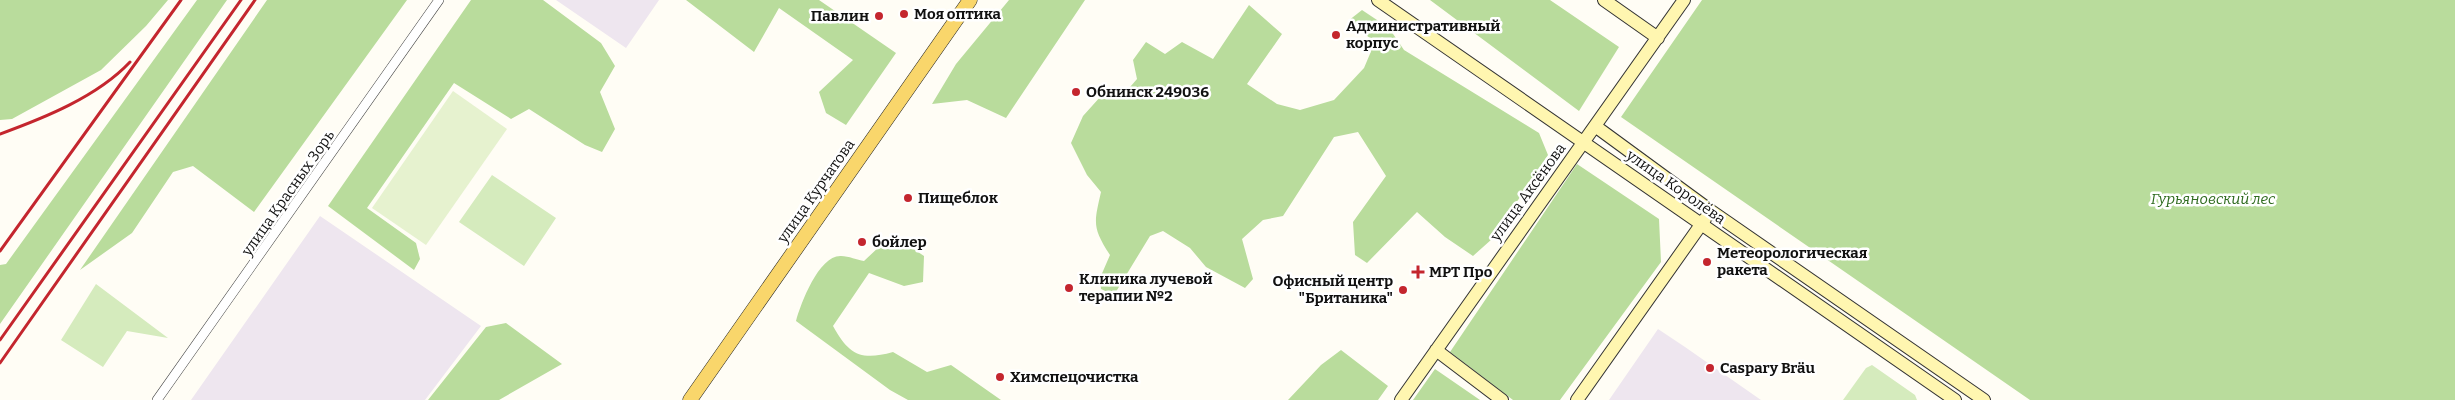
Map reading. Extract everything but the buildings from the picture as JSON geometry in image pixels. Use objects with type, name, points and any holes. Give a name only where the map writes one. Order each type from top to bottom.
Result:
[{"type":"main road","name":"улица Курчатова","points":[[690,400],[970,0]]},
{"type":"main road","name":"улица Королёва","points":[[1378,0],[1955,400]]},
{"type":"main road","points":[[1604,0],[1658,38]]},
{"type":"main road","name":"улица Аксёнова","points":[[1401,400],[1684,0]]},
{"type":"main road","name":"улица Королёва","points":[[1595,126],[1711,211],[1984,400]]},
{"type":"main road","points":[[1577,400],[1711,211]]},
{"type":"main road","points":[[1436,350],[1502,400]]},
{"type":"street","name":"улица Красных Зорь","points":[[157,400],[440,0]]},
{"type":"shaded area","points":[[556,0],[659,0],[626,48]]},
{"type":"shaded area","points":[[320,216],[481,326],[425,400],[191,400]]},
{"type":"shaded area","points":[[1658,329],[1685,347],[1761,400],[1609,400]]},
{"type":"green space","points":[[0,0],[168,0],[146,26],[101,70],[12,119],[0,120]]},
{"type":"green space","points":[[197,0],[227,0],[0,324],[0,265],[6,264]]},
{"type":"green space","points":[[267,0],[407,0],[254,212],[193,166],[173,172],[132,233],[80,270]]},
{"type":"green space","points":[[471,0],[543,0],[601,43],[615,66],[600,92],[615,129],[602,152],[585,145],[529,109],[511,119],[454,83],[367,208],[416,243],[420,259],[414,270],[328,206]]},
{"type":"green space","points":[[686,0],[819,0],[896,53],[846,125],[826,113],[819,92],[853,60],[779,8],[754,52]]},
{"type":"green space","points":[[1009,0],[1085,0],[1006,118],[967,100],[932,104],[956,64]]},
{"type":"green space","points":[[1430,0],[1550,0],[1619,47],[1579,111]]},
{"type":"green space","name":"Гурьяновский лес","points":[[1702,0],[2455,0],[2455,400],[2030,400],[1621,117]]},
{"type":"green space","points":[[1249,5],[1282,34],[1247,84],[1277,104],[1300,110],[1334,100],[1364,68],[1375,42],[1348,21],[1362,10],[1389,28],[1404,50],[1539,133],[1548,155],[1492,239],[1473,256],[1445,237],[1417,212],[1367,263],[1355,255],[1353,222],[1386,176],[1358,132],[1334,137],[1283,216],[1263,220],[1242,239],[1253,279],[1245,288],[1206,267],[1190,248],[1163,231],[1150,236],[1114,295],[1101,289],[1100,278],[1110,255],[1100,238],[1096,225],[1101,192],[1087,175],[1071,143],[1083,116],[1101,96],[1124,94],[1137,79],[1133,60],[1146,42],[1165,54],[1182,42],[1213,59]]},
{"type":"green space","points":[[453,91],[507,129],[426,245],[372,208]]},
{"type":"green space","points":[[1577,164],[1659,219],[1661,262],[1560,400],[1513,400],[1450,352]]},
{"type":"green space","points":[[492,175],[556,218],[524,266],[459,222]]},
{"type":"green space","points":[[900,240],[924,256],[923,282],[904,286],[869,273],[833,326],[839,336],[845,344],[857,353],[872,356],[893,352],[927,372],[951,365],[1001,400],[908,400],[890,390],[796,321],[812,281],[825,263],[841,256],[864,261],[881,245]]},
{"type":"green space","points":[[96,284],[168,338],[127,331],[103,367],[61,340]]},
{"type":"green space","points":[[506,323],[562,364],[499,400],[428,400],[486,327]]},
{"type":"green space","points":[[1341,350],[1388,386],[1378,400],[1288,400],[1321,365]]},
{"type":"green space","points":[[1872,365],[1915,395],[1917,400],[1843,400],[1866,368]]},
{"type":"green space","points":[[1435,369],[1480,400],[1413,400]]},
{"type":"railway","points":[[0,251],[181,0]]},
{"type":"railway","points":[[0,340],[241,0]]},
{"type":"railway","points":[[0,363],[255,0]]},
{"type":"railway","points":[[0,134],[34,121],[86,96],[102,86],[130,62]]},
{"type":"place","name":"Моя оптика","points":[[904,14]]},
{"type":"place","name":"Павлин","points":[[879,16]]},
{"type":"place","name":"Административный корпус","points":[[1336,35]]},
{"type":"place","name":"Обнинск 249036","points":[[1076,92]]},
{"type":"place","name":"Пищеблок","points":[[908,198]]},
{"type":"place","name":"бойлер","points":[[862,242]]},
{"type":"place","name":"Метеорологическая ракета","points":[[1707,262]]},
{"type":"place","name":"МРТ Про","points":[[1418,272]]},
{"type":"place","name":"Клиника лучевой терапии №2","points":[[1069,288]]},
{"type":"place","name":"Офисный центр \"Британика\"","points":[[1403,290]]},
{"type":"place","name":"Caspary Bräu","points":[[1710,368]]},
{"type":"place","name":"Химспецочистка","points":[[1000,377]]}]
